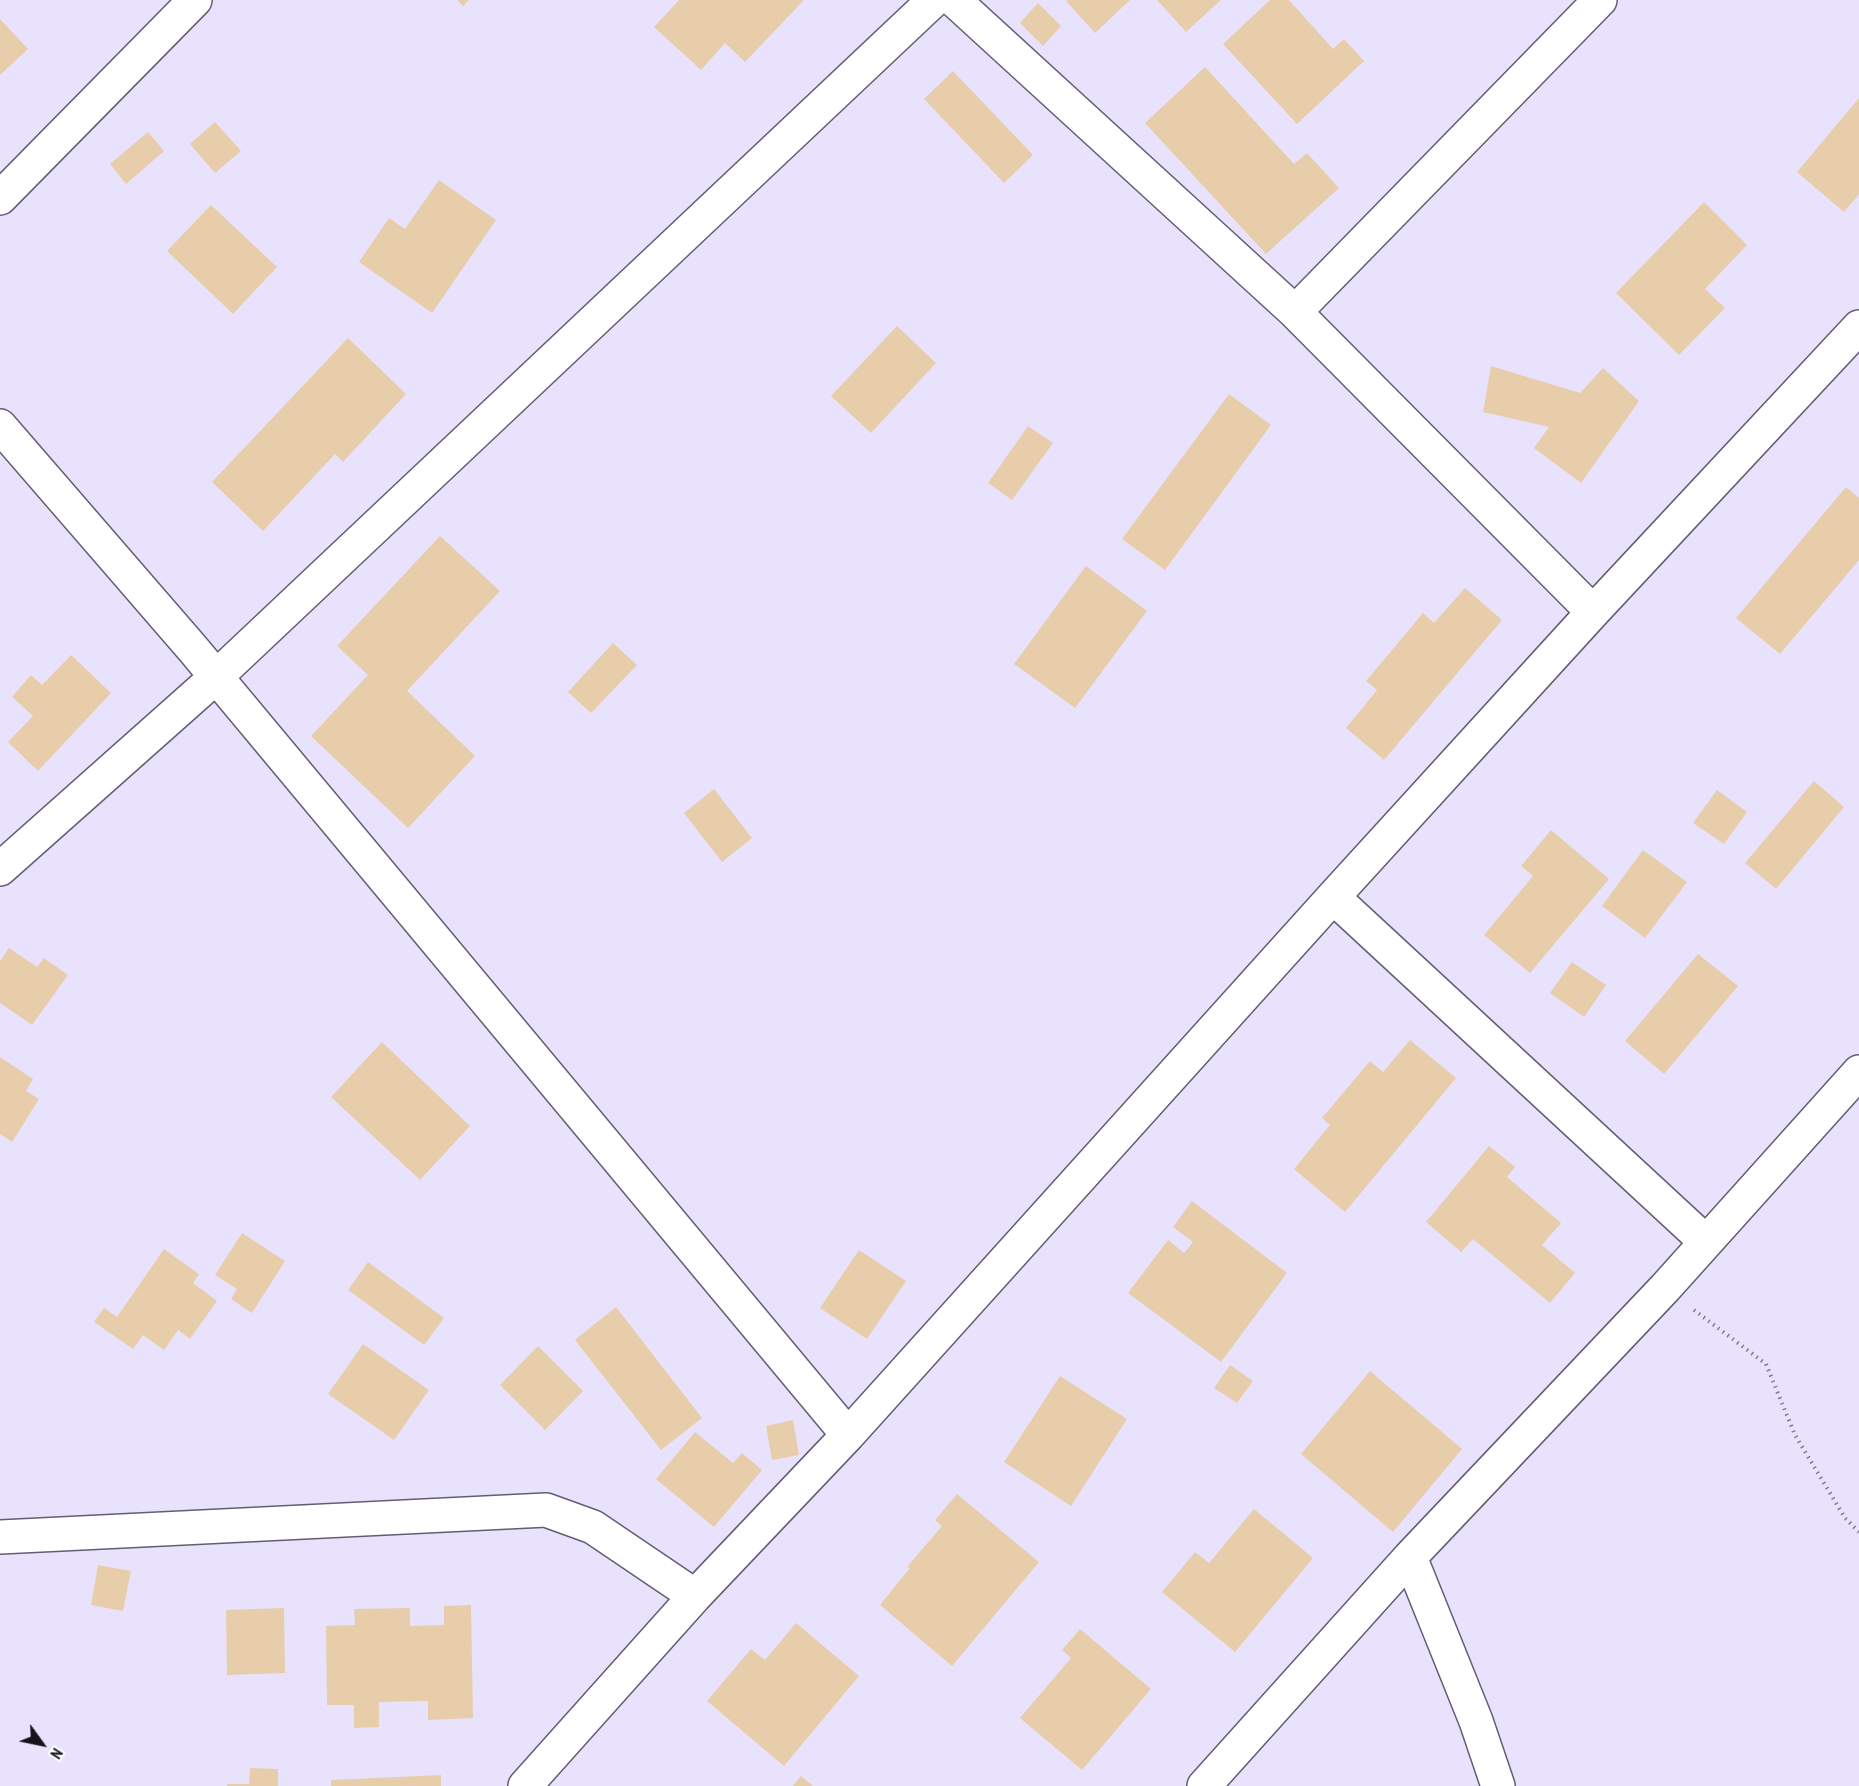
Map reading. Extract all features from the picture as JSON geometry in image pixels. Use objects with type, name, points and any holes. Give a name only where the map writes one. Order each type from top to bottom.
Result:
[{"type":"street","points":[[0,198],[195,0]]},
{"type":"street","points":[[0,869],[216,677],[934,0]]},
{"type":"street","points":[[954,0],[1295,312],[1593,612]]},
{"type":"street","points":[[1295,312],[1600,0]]},
{"type":"street","points":[[525,1786],[695,1596],[848,1435],[1593,612],[1859,327]]},
{"type":"street","points":[[0,426],[85,522],[216,677],[848,1435]]},
{"type":"street","points":[[1333,897],[1706,1242]]},
{"type":"street","points":[[1204,1786],[1410,1557],[1665,1288],[1859,1072]]},
{"type":"street","points":[[0,1537],[546,1510],[593,1527],[695,1596]]},
{"type":"street","points":[[1410,1557],[1476,1721],[1498,1786]]},
{"type":"path","points":[[1665,1288],[1766,1364],[1795,1435],[1845,1518],[1859,1532]]},
{"type":"building","points":[[457,0],[469,0],[463,6]]},
{"type":"building","points":[[679,0],[804,0],[745,62],[725,43],[701,70],[654,27]]},
{"type":"building","points":[[1130,0],[1095,33],[1066,1]]},
{"type":"building","points":[[1157,0],[1221,0],[1186,32]]},
{"type":"building","points":[[1270,0],[1289,0],[1333,49],[1344,39],[1364,61],[1297,124],[1223,44]]},
{"type":"building","points":[[1038,3],[1061,26],[1043,46],[1020,23]]},
{"type":"building","points":[[0,19],[28,49],[0,75]]},
{"type":"building","points":[[1205,67],[1294,164],[1307,153],[1339,188],[1266,254],[1145,123]]},
{"type":"building","points":[[953,71],[1033,155],[1004,183],[924,99]]},
{"type":"building","points":[[1859,98],[1859,194],[1844,212],[1797,172]]},
{"type":"building","points":[[215,122],[241,151],[215,173],[190,144]]},
{"type":"building","points":[[148,132],[164,151],[126,184],[110,164]]},
{"type":"building","points":[[439,180],[496,220],[432,313],[359,262],[389,218],[405,229]]},
{"type":"building","points":[[1704,202],[1747,245],[1705,289],[1725,308],[1679,355],[1616,293]]},
{"type":"building","points":[[211,205],[277,267],[233,314],[167,251]]},
{"type":"building","points":[[897,326],[936,363],[871,433],[831,396]]},
{"type":"building","points":[[348,338],[406,394],[343,462],[335,454],[263,531],[212,482]]},
{"type":"building","points":[[1491,366],[1580,393],[1603,368],[1639,401],[1581,483],[1534,448],[1549,427],[1483,412]]},
{"type":"building","points":[[1229,394],[1271,425],[1165,570],[1122,539]]},
{"type":"building","points":[[1028,426],[1053,443],[1012,500],[988,483]]},
{"type":"building","points":[[1846,487],[1859,498],[1859,560],[1780,654],[1736,618]]},
{"type":"building","points":[[440,536],[500,591],[407,691],[475,756],[408,828],[311,736],[368,675],[337,646]]},
{"type":"building","points":[[1086,566],[1147,611],[1075,708],[1014,664]]},
{"type":"building","points":[[1465,588],[1502,620],[1384,760],[1346,728],[1377,690],[1366,681],[1423,613],[1434,623]]},
{"type":"building","points":[[613,643],[637,665],[591,713],[568,692]]},
{"type":"building","points":[[71,655],[111,693],[38,771],[8,742],[33,716],[12,697],[31,675],[42,685]]},
{"type":"building","points":[[1814,781],[1844,807],[1776,889],[1745,863]]},
{"type":"building","points":[[714,789],[752,838],[722,862],[684,813]]},
{"type":"building","points":[[1717,790],[1747,812],[1724,844],[1693,823]]},
{"type":"building","points":[[1551,830],[1609,879],[1530,973],[1484,935],[1533,876],[1521,866]]},
{"type":"building","points":[[1643,850],[1687,882],[1645,938],[1602,906]]},
{"type":"building","points":[[9,948],[37,967],[44,958],[68,975],[32,1025],[0,1003],[0,961]]},
{"type":"building","points":[[1698,954],[1738,986],[1664,1074],[1625,1041]]},
{"type":"building","points":[[1572,962],[1606,985],[1584,1017],[1550,993]]},
{"type":"building","points":[[1410,1040],[1456,1078],[1345,1212],[1294,1169],[1330,1125],[1322,1118],[1370,1061],[1383,1072]]},
{"type":"building","points":[[382,1042],[470,1126],[420,1180],[331,1097]]},
{"type":"building","points":[[0,1057],[33,1079],[26,1091],[39,1099],[12,1142],[0,1134]]},
{"type":"building","points":[[1489,1146],[1515,1167],[1507,1177],[1561,1223],[1542,1245],[1575,1273],[1550,1303],[1473,1239],[1461,1252],[1426,1222]]},
{"type":"building","points":[[1192,1201],[1287,1273],[1221,1362],[1128,1293],[1168,1240],[1184,1253],[1193,1242],[1173,1227]]},
{"type":"building","points":[[242,1233],[285,1261],[252,1313],[231,1299],[237,1289],[215,1275]]},
{"type":"building","points":[[164,1249],[199,1274],[193,1283],[217,1301],[190,1339],[178,1330],[164,1350],[143,1335],[133,1349],[94,1322],[104,1308],[117,1317]]},
{"type":"building","points":[[859,1250],[906,1281],[867,1339],[820,1308]]},
{"type":"building","points":[[368,1262],[444,1318],[424,1345],[348,1290]]},
{"type":"building","points":[[616,1307],[702,1418],[661,1450],[575,1340]]},
{"type":"building","points":[[363,1344],[429,1390],[394,1440],[328,1394]]},
{"type":"building","points":[[538,1346],[583,1391],[545,1430],[500,1385]]},
{"type":"building","points":[[1230,1365],[1253,1381],[1237,1403],[1214,1388]]},
{"type":"building","points":[[1370,1371],[1462,1449],[1393,1532],[1301,1454]]},
{"type":"building","points":[[1060,1376],[1127,1419],[1071,1506],[1004,1462]]},
{"type":"building","points":[[793,1420],[799,1455],[772,1460],[766,1426]]},
{"type":"building","points":[[695,1432],[733,1463],[742,1453],[762,1470],[714,1527],[656,1479]]},
{"type":"building","points":[[957,1494],[1039,1562],[952,1666],[880,1605],[910,1568],[907,1567],[942,1526],[935,1520]]},
{"type":"building","points":[[1254,1509],[1313,1558],[1235,1652],[1162,1592],[1195,1552],[1209,1563]]},
{"type":"building","points":[[98,1565],[131,1571],[123,1611],[91,1605]]},
{"type":"building","points":[[471,1605],[473,1718],[428,1720],[428,1701],[379,1702],[379,1727],[354,1728],[354,1705],[327,1705],[326,1626],[355,1625],[354,1609],[410,1608],[410,1626],[444,1625],[444,1606]]},
{"type":"building","points":[[284,1608],[285,1673],[227,1675],[226,1610]]},
{"type":"building","points":[[796,1623],[859,1676],[784,1766],[707,1701],[751,1649],[765,1660]]},
{"type":"building","points":[[1080,1629],[1151,1689],[1082,1770],[1020,1718],[1071,1658],[1062,1650]]},
{"type":"building","points":[[250,1768],[278,1769],[278,1786],[227,1786],[227,1784],[249,1784]]},
{"type":"building","points":[[441,1775],[441,1786],[331,1786],[331,1780]]},
{"type":"building","points":[[801,1776],[813,1786],[793,1786]]}]
